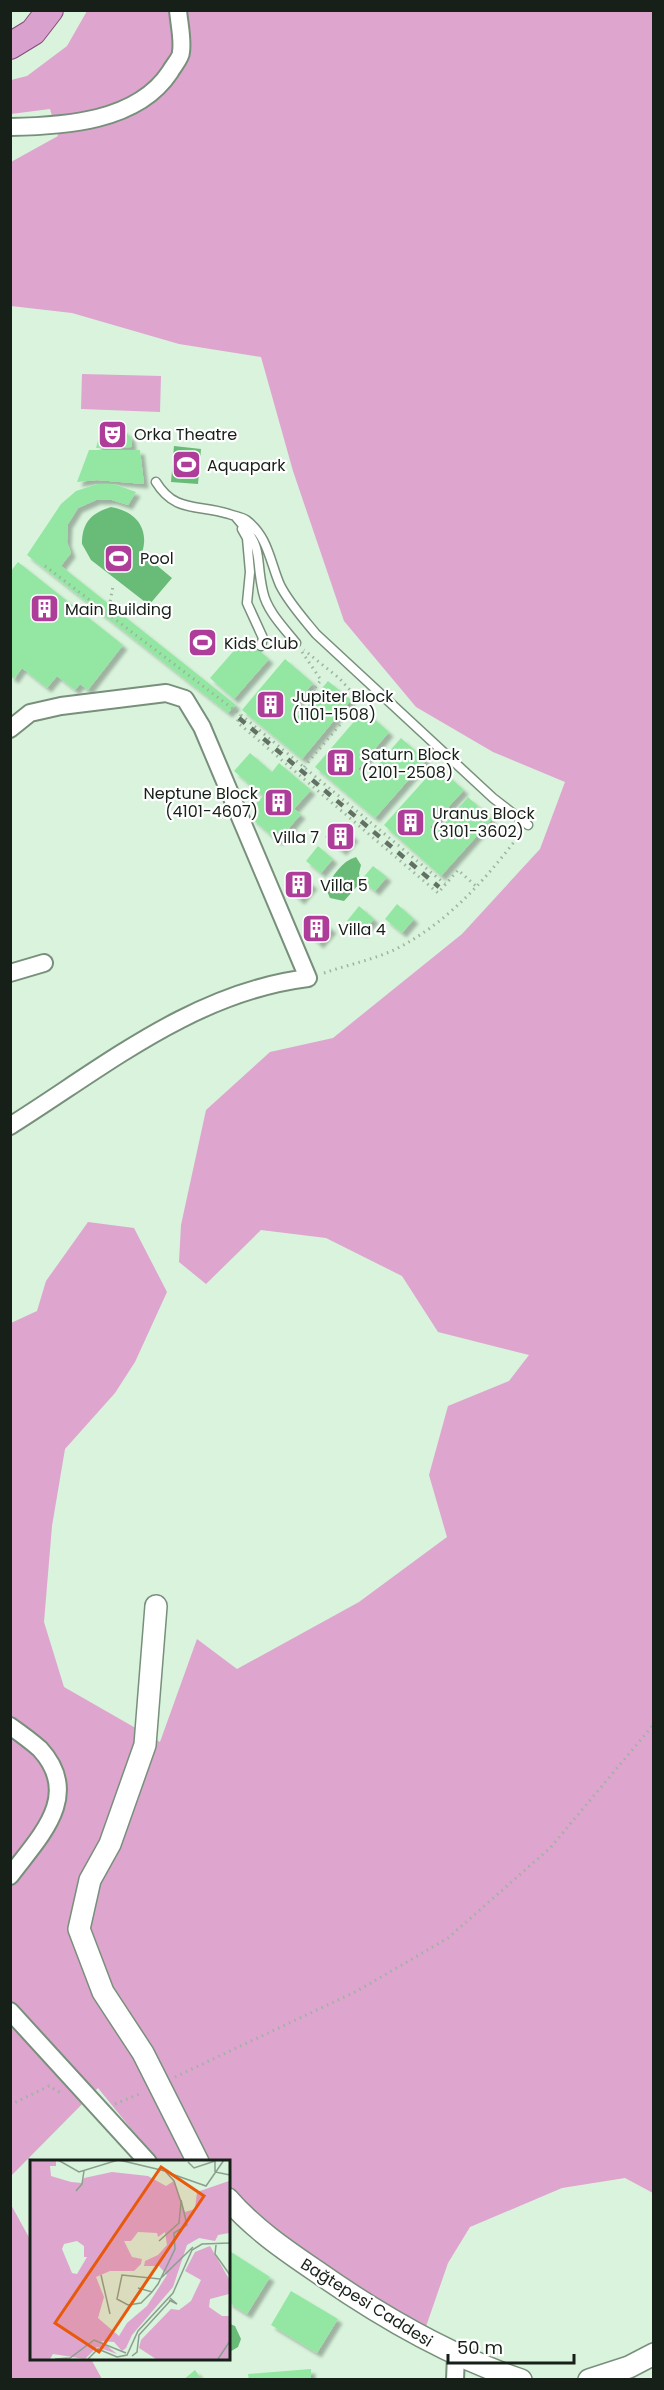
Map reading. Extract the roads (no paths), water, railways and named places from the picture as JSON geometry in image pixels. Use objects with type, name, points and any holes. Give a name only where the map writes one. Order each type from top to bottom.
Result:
[{"type":"main road","points":[[10,46],[33,32],[50,10]]},
{"type":"street","points":[[10,127],[78,122],[123,110],[142,99],[165,79],[182,53],[178,10]]},
{"type":"street","points":[[10,729],[30,713],[60,706],[166,693],[185,699],[202,727],[308,978],[257,988],[168,1024],[10,1126]]},
{"type":"street","points":[[10,973],[44,963]]},
{"type":"street","points":[[156,1606],[145,1745],[110,1844],[90,1880],[79,1929],[103,1992],[143,2053],[197,2160]]},
{"type":"street","points":[[10,1726],[39,1749],[56,1770],[60,1791],[54,1815],[10,1876]]},
{"type":"street","points":[[10,2012],[146,2160]]},
{"type":"street","name":"Bağtepesi Caddesi","points":[[230,2201],[278,2245],[345,2291],[422,2338],[484,2368],[521,2379]]},
{"type":"street","points":[[589,2379],[636,2373],[654,2354]]},
{"type":"street","points":[[456,2355],[456,2379]]},
{"type":"lane","points":[[156,482],[165,497],[187,506],[209,508],[245,519],[266,542],[280,585],[294,608],[316,634],[485,791],[528,825]]},
{"type":"lane","points":[[235,516],[255,539],[260,558],[263,594],[277,620],[296,643]]},
{"type":"lane","points":[[235,516],[247,538],[250,572],[247,603],[263,638],[261,646]]},
{"type":"railway","points":[[239,718],[439,887]]},
{"type":"place","name":"Orka Theatre","points":[[113,434]]},
{"type":"place","name":"Aquapark","points":[[186,465]]},
{"type":"place","name":"Pool","points":[[119,558]]},
{"type":"place","name":"Main Building","points":[[44,609]]},
{"type":"place","name":"Kids Club","points":[[203,643]]},
{"type":"place","name":"Jupiter Block (1101-1508)","points":[[271,705]]},
{"type":"place","name":"Saturn Block (2101-2508)","points":[[340,763]]},
{"type":"place","name":"Neptune Block (4101-4607)","points":[[279,802]]},
{"type":"place","name":"Uranus Block (3101-3602)","points":[[411,822]]},
{"type":"place","name":"Villa 7","points":[[340,837]]},
{"type":"place","name":"Villa 5","points":[[299,885]]},
{"type":"place","name":"Villa 4","points":[[317,929]]}]
